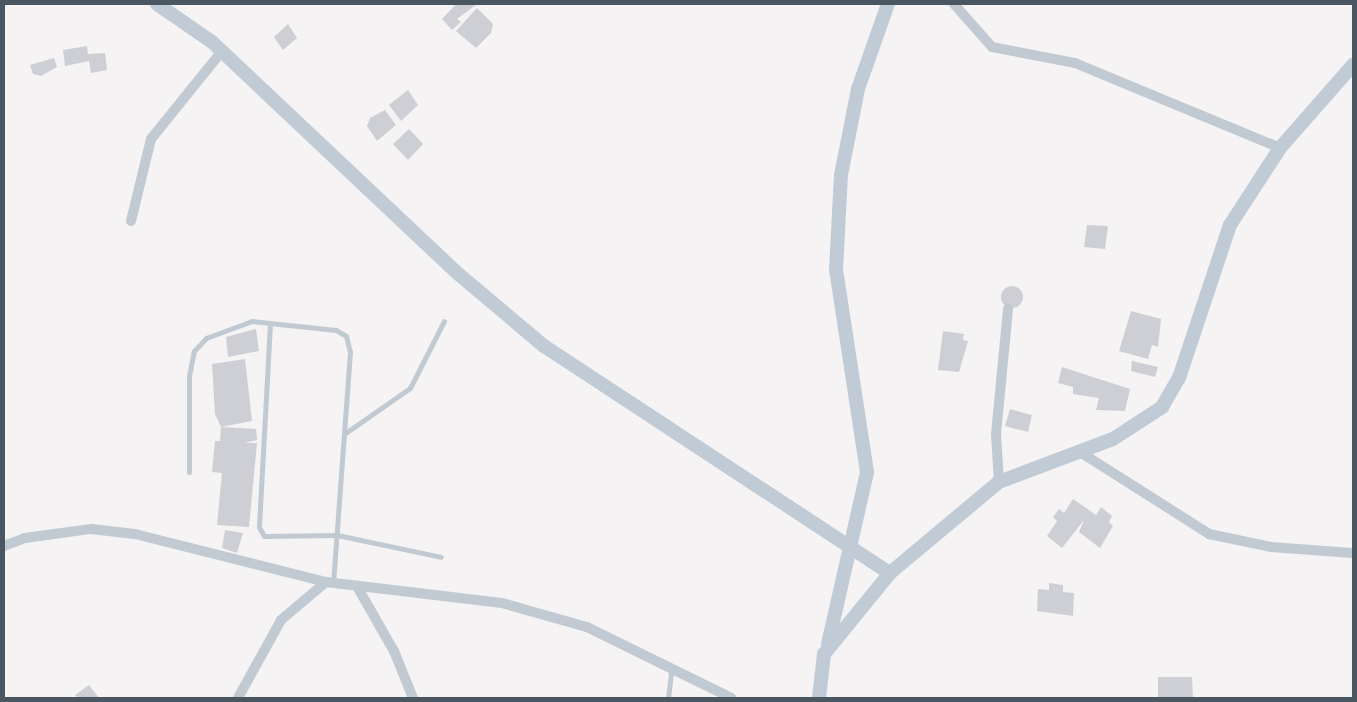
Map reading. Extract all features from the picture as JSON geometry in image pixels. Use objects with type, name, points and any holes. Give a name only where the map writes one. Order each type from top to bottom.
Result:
[{"type":"street","points":[[157,4],[222,52],[456,272],[544,346],[850,544],[890,573]]},
{"type":"street","points":[[819,698],[824,654],[833,630],[867,456],[841,328],[836,234],[840,175],[858,89],[888,4]]},
{"type":"street","points":[[954,4],[992,47],[1075,63],[1280,148]]},
{"type":"street","points":[[131,221],[151,139],[222,52]]},
{"type":"street","points":[[824,654],[890,573],[999,482],[1080,452],[1142,424],[1162,407],[1179,378],[1230,226],[1280,148],[1353,65]]},
{"type":"street","points":[[999,482],[996,434],[1008,309]]},
{"type":"street","points":[[1080,452],[1216,537],[1353,553]]},
{"type":"street","points":[[4,546],[25,538],[91,529],[135,534],[329,583],[358,588],[453,596],[548,613],[672,667],[731,698]]},
{"type":"street","points":[[238,698],[285,614],[329,583]]},
{"type":"street","points":[[358,588],[394,651],[413,698]]},
{"type":"lane","points":[[344,434],[410,388],[444,321]]},
{"type":"lane","points":[[270,323],[259,527],[264,536],[336,535],[441,557]]},
{"type":"lane","points":[[189,472],[189,376],[194,351],[206,338],[232,325],[270,323],[336,330],[346,336],[350,352],[336,535],[329,583]]},
{"type":"lane","points":[[668,698],[672,667]]},
{"type":"building","points":[[456,4],[477,4],[457,19],[461,22],[452,30],[442,19]]},
{"type":"building","points":[[477,8],[493,24],[491,33],[476,48],[456,31]]},
{"type":"building","points":[[288,24],[297,38],[283,50],[274,37]]},
{"type":"building","points":[[87,46],[88,54],[105,53],[107,70],[91,73],[89,61],[65,66],[63,50]]},
{"type":"building","points":[[54,58],[57,67],[41,76],[33,74],[30,65]]},
{"type":"building","points":[[408,90],[418,105],[401,121],[389,105]]},
{"type":"building","points":[[385,110],[396,125],[377,141],[367,126],[370,118]]},
{"type":"building","points":[[409,129],[423,144],[408,160],[393,144]]},
{"type":"building","points":[[1087,225],[1108,226],[1105,249],[1084,247]]},
{"type":"building","points":[[1008,286],[1016,286],[1023,293],[1023,301],[1016,308],[1008,308],[1001,301],[1001,293]]},
{"type":"building","points":[[1131,311],[1161,319],[1158,347],[1152,345],[1148,359],[1119,351]]},
{"type":"building","points":[[256,329],[259,351],[228,357],[226,337]]},
{"type":"building","points":[[943,331],[964,334],[963,340],[968,341],[959,372],[938,370]]},
{"type":"building","points":[[245,359],[252,421],[221,427],[215,414],[212,364]]},
{"type":"building","points":[[1132,361],[1158,367],[1155,377],[1131,371]]},
{"type":"building","points":[[1062,367],[1130,389],[1125,411],[1096,410],[1099,398],[1073,394],[1073,387],[1058,383]]},
{"type":"building","points":[[1010,409],[1032,415],[1028,432],[1005,426]]},
{"type":"building","points":[[221,427],[256,429],[257,440],[245,443],[257,443],[249,527],[217,525],[222,473],[212,472],[215,441],[220,441]]},
{"type":"building","points":[[1073,499],[1096,515],[1101,507],[1112,516],[1109,522],[1113,526],[1100,548],[1079,532],[1084,520],[1062,548],[1047,536],[1057,521],[1053,517],[1059,509],[1064,513]]},
{"type":"building","points":[[225,530],[243,533],[237,553],[222,548]]},
{"type":"building","points":[[1049,583],[1063,585],[1063,592],[1074,593],[1073,616],[1037,611],[1038,589],[1049,590]]},
{"type":"building","points":[[1158,677],[1192,677],[1193,698],[1158,698]]},
{"type":"building","points":[[89,685],[99,698],[78,698],[75,695]]}]
